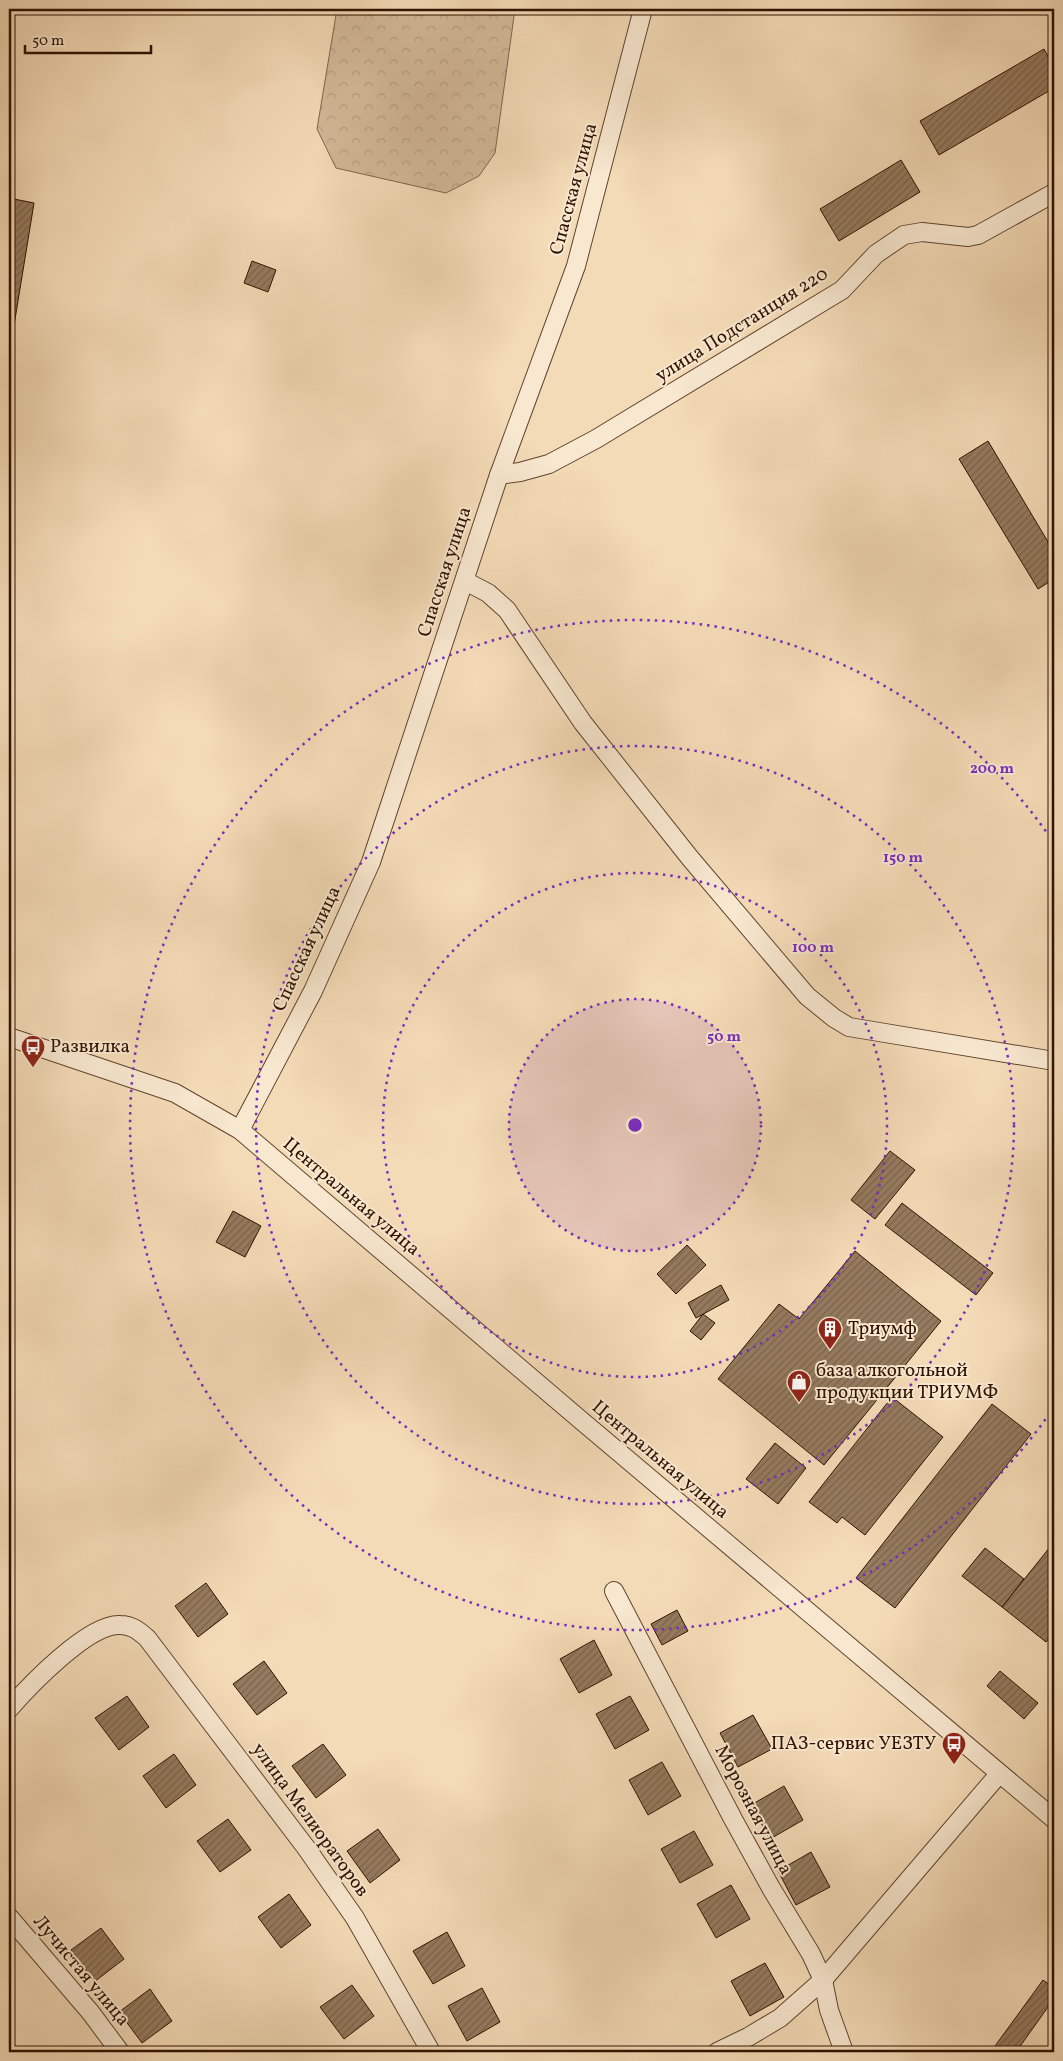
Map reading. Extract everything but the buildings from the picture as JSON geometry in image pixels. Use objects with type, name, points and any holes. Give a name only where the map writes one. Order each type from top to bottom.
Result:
[{"type":"street","name":"Спасская улица","points":[[240,1130],[313,991],[371,862],[499,476],[576,266],[643,9]]},
{"type":"street","name":"улица Подстанция 220","points":[[499,476],[549,464],[596,439],[842,290],[876,254],[904,235],[922,232],[968,237],[978,235],[1054,193]]},
{"type":"street","points":[[465,581],[488,593],[507,610],[582,723],[690,858],[807,996],[834,1018],[849,1028],[1054,1060]]},
{"type":"street","name":"Центральная улица","points":[[9,1037],[175,1093],[240,1130],[1054,1819]]},
{"type":"street","name":"Морозная улица","points":[[614,1591],[733,1819],[771,1888],[811,1954],[823,1980],[829,2010],[844,2052]]},
{"type":"street","name":"улица Мелиораторов","points":[[9,1709],[43,1672],[75,1646],[100,1630],[118,1624],[134,1627],[147,1638],[165,1661],[306,1849],[355,1918],[431,2052]]},
{"type":"street","points":[[717,2052],[748,2037],[780,2018],[823,1980],[999,1774]]},
{"type":"street","name":"Лучистая улица","points":[[9,1917],[91,2013],[120,2052]]},
{"type":"green space","points":[[337,9],[515,9],[495,153],[479,176],[446,193],[336,168],[317,129]]},
{"type":"place","name":"Развилка","points":[[33,1068]]},
{"type":"place","name":"Триумф","points":[[830,1350]]},
{"type":"place","name":"база алкогольной продукции ТРИУМФ","points":[[799,1403]]},
{"type":"place","name":"ПАЗ-сервис УЕЗТУ","points":[[954,1765]]}]
